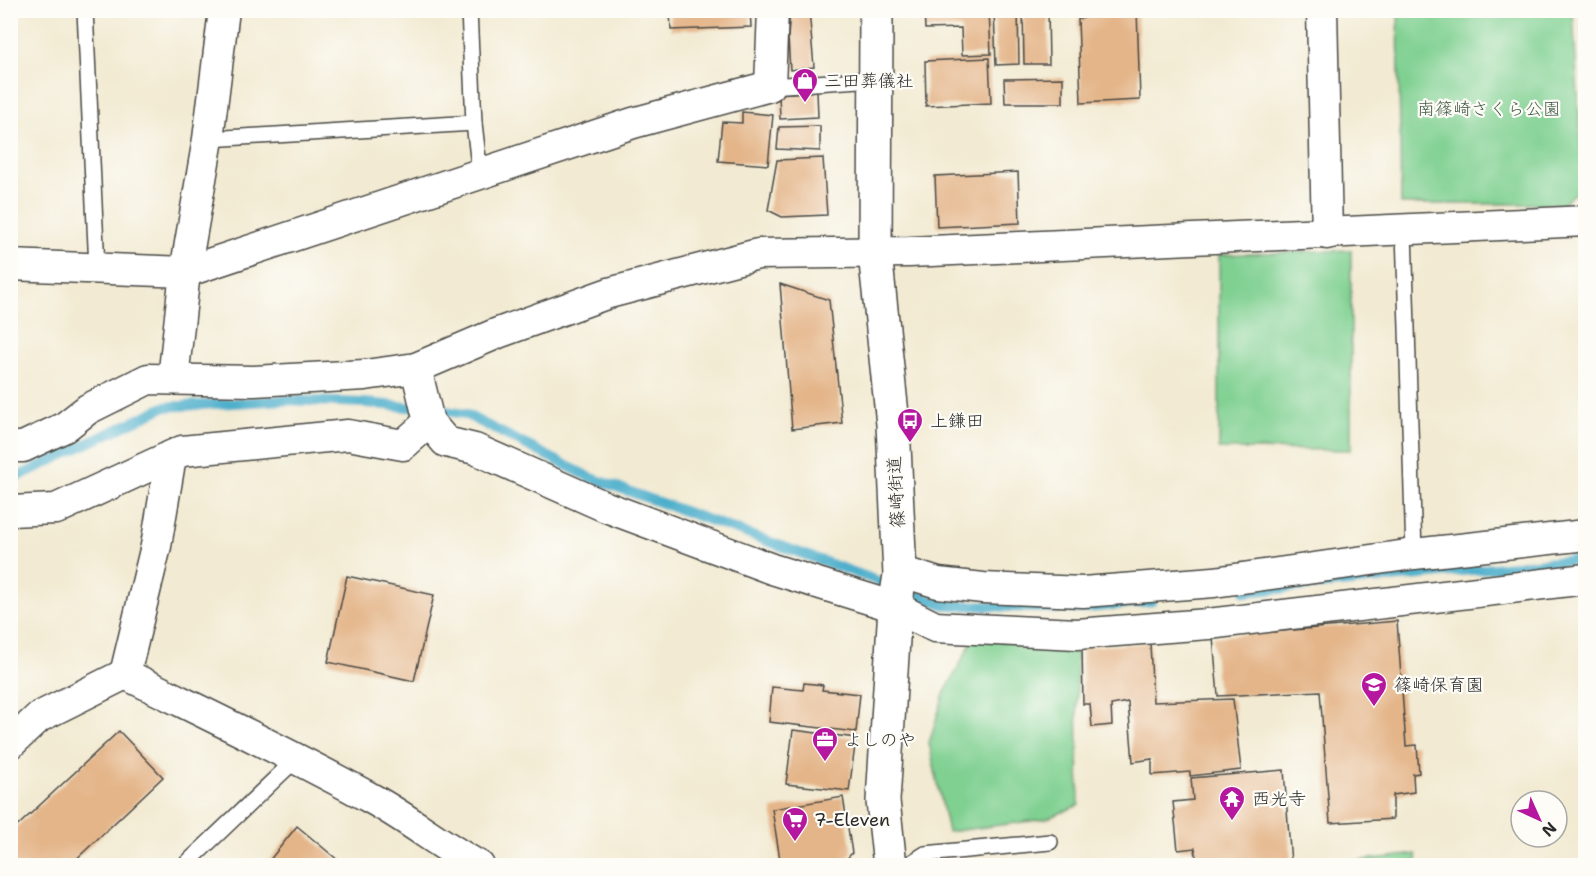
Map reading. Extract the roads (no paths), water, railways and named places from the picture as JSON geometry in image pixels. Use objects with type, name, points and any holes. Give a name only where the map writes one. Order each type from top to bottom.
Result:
[{"type":"street","points":[[173,379],[185,272],[208,139],[224,10]]},
{"type":"street","points":[[10,265],[185,272],[633,123],[771,86],[773,10]]},
{"type":"street","name":"篠崎街道","points":[[876,10],[874,253],[893,424],[898,588],[883,801],[890,866]]},
{"type":"street","points":[[1322,10],[1327,234]]},
{"type":"street","points":[[10,447],[23,447],[64,427],[88,409],[148,379],[254,381],[365,375],[416,368],[498,333],[609,293],[758,254],[874,253],[1404,231],[1586,221]]},
{"type":"street","points":[[416,368],[429,422],[446,442],[475,449],[606,507],[772,569],[898,588],[938,583],[983,588],[1083,592],[1214,582],[1414,554],[1586,535]]},
{"type":"street","points":[[10,510],[56,509],[182,451],[348,435],[403,445],[429,422]]},
{"type":"street","points":[[10,744],[39,717],[125,674],[156,546],[171,456]]},
{"type":"street","points":[[898,588],[935,627],[1077,634],[1208,624],[1586,579]]},
{"type":"street","points":[[125,674],[376,801],[462,862]]},
{"type":"lane","points":[[85,10],[97,268]]},
{"type":"lane","points":[[469,10],[474,123],[480,175]]},
{"type":"lane","points":[[771,86],[875,79]]},
{"type":"lane","points":[[208,139],[474,123]]},
{"type":"lane","points":[[1404,231],[1414,554]]},
{"type":"lane","points":[[184,866],[296,759]]},
{"type":"lane","points":[[906,866],[925,854],[1050,842]]},
{"type":"waterway","points":[[10,475],[19,476],[164,407],[285,400],[365,403],[440,410],[465,414],[589,477],[945,605],[1078,609],[1152,601]]},
{"type":"waterway","points":[[1245,592],[1586,559]]},
{"type":"place","name":"三田葬儀社","points":[[805,104]]},
{"type":"place","name":"上鎌田","points":[[910,444]]},
{"type":"place","name":"篠崎保育園","points":[[1374,708]]},
{"type":"place","name":"よしのや","points":[[825,763]]},
{"type":"place","name":"西光寺","points":[[1232,822]]},
{"type":"place","name":"7-Eleven","points":[[795,843]]},
{"type":"park label","name":"南篠崎さくら公園","points":[[1489,109]]}]
